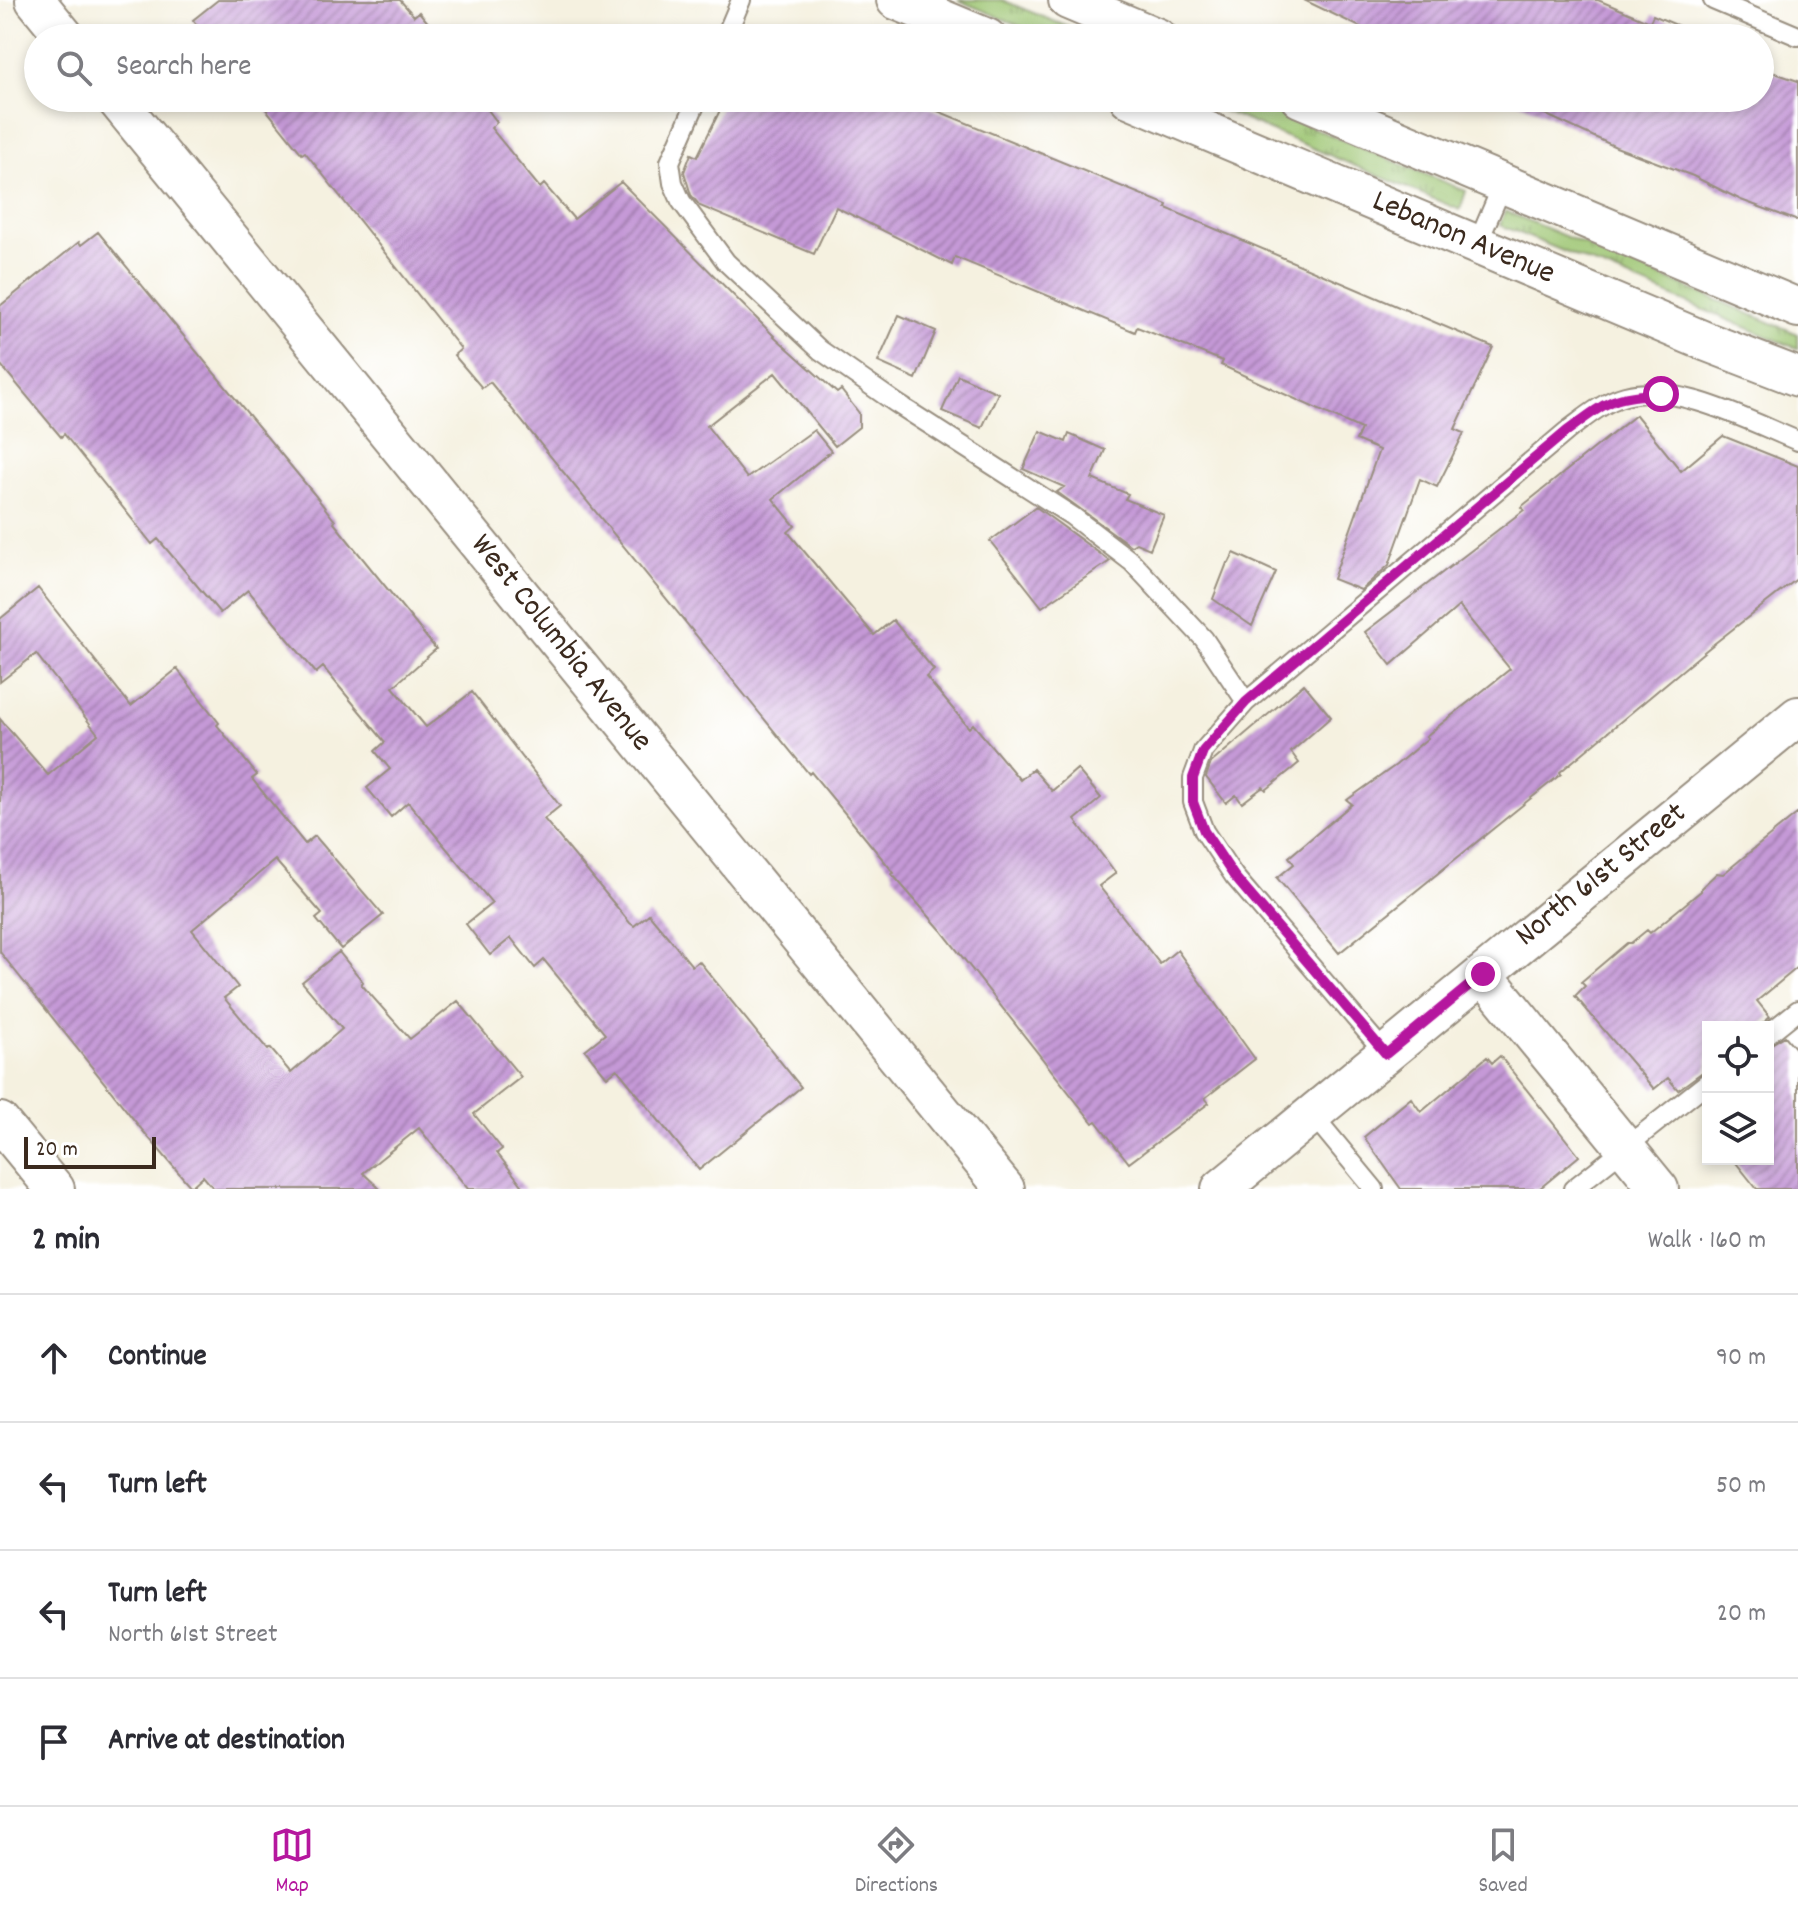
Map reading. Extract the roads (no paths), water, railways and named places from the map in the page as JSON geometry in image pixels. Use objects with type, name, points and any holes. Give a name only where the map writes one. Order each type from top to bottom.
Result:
[{"type":"street","points":[[35,0],[55,24]]},
{"type":"street","points":[[896,0],[953,24]]},
{"type":"street","points":[[1068,0],[1125,24]]},
{"type":"street","name":"West Columbia Avenue","points":[[126,112],[1005,1189]]},
{"type":"street","name":"Lebanon Avenue","points":[[1162,112],[1798,377]]},
{"type":"street","name":"Lebanon Avenue","points":[[1333,112],[1798,308]]},
{"type":"street","name":"North 61st Street","points":[[1221,1189],[1798,716]]},
{"type":"street","points":[[1483,974],[1659,1189]]},
{"type":"street","points":[[0,1122],[55,1189]]},
{"type":"lane","points":[[731,24],[741,0]]},
{"type":"lane","points":[[1713,0],[1770,24]]},
{"type":"lane","points":[[1774,26],[1798,36]]},
{"type":"lane","points":[[692,112],[670,162],[673,183],[681,201],[726,262],[820,350],[896,403],[1072,516],[1132,562],[1204,639],[1246,702]]},
{"type":"lane","points":[[1477,245],[1503,184]]},
{"type":"lane","points":[[1386,1054],[1234,876],[1204,831],[1193,802],[1193,778],[1203,751],[1246,702],[1567,431],[1602,405],[1627,395],[1661,394],[1704,404],[1798,441]]},
{"type":"lane","points":[[1774,1029],[1798,1010]]},
{"type":"lane","points":[[1573,1189],[1702,1087]]},
{"type":"lane","points":[[1312,1114],[1374,1189]]}]
